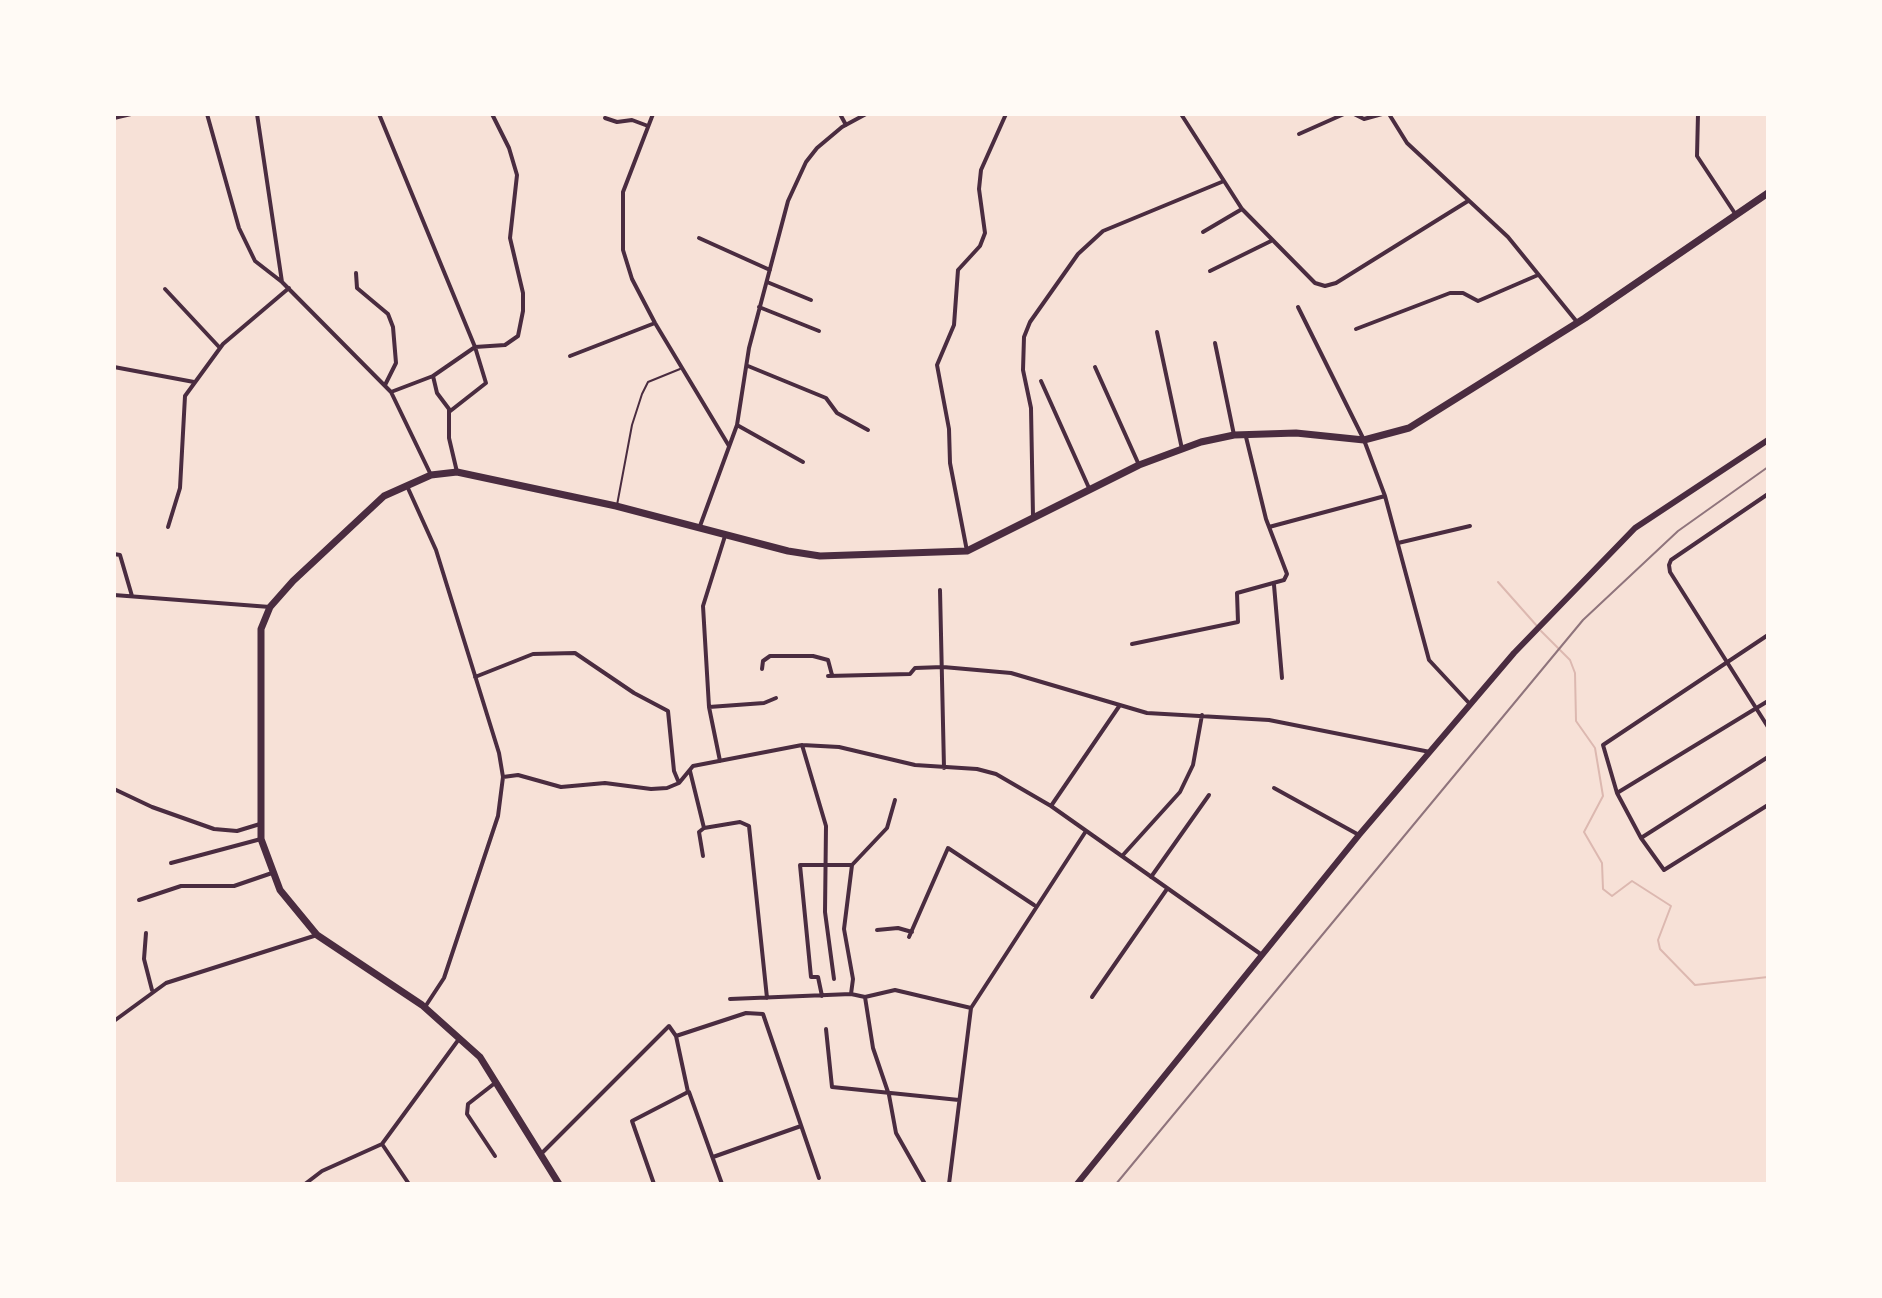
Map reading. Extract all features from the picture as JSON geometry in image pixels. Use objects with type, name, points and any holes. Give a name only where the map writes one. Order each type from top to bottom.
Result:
[{"type":"main road","points":[[559,1184],[480,1057],[425,1007],[317,935],[280,890],[261,839],[261,629],[270,607],[363,513],[384,496],[431,475],[457,472],[616,506],[788,551],[820,556],[967,551],[1139,465],[1182,449],[1234,435],[1296,433],[1364,440],[1390,435],[1430,416],[1577,322],[1768,193]]},
{"type":"main road","points":[[1077,1184],[1359,835],[1537,629],[1635,528],[1768,440]]},
{"type":"street","points":[[114,118],[131,114]]},
{"type":"street","points":[[207,114],[239,228],[255,261],[289,288],[391,392],[431,475]]},
{"type":"street","points":[[257,114],[282,282]]},
{"type":"street","points":[[379,114],[475,347],[486,385],[447,414]]},
{"type":"street","points":[[653,114],[623,192],[620,225],[632,279],[680,369],[730,447]]},
{"type":"street","points":[[840,114],[846,125]]},
{"type":"street","points":[[700,526],[737,425],[759,307],[788,201],[806,162],[825,140],[866,114]]},
{"type":"street","points":[[967,551],[950,463],[949,429],[937,365],[954,325],[958,270],[980,246],[985,233],[979,189],[981,170],[1006,114]]},
{"type":"street","points":[[1181,114],[1242,209],[1315,283],[1325,286],[1336,283],[1468,201]]},
{"type":"street","points":[[1299,134],[1344,114]]},
{"type":"street","points":[[1354,114],[1364,119],[1382,114]]},
{"type":"street","points":[[1389,114],[1407,143],[1508,237],[1577,322]]},
{"type":"street","points":[[1698,114],[1697,156],[1736,215]]},
{"type":"street","points":[[391,392],[433,376],[475,347],[505,345],[518,336],[523,293],[510,238],[517,175],[509,148],[491,115]]},
{"type":"street","points":[[605,118],[617,122],[632,120],[648,126]]},
{"type":"street","points":[[1034,518],[1031,408],[1023,370],[1024,337],[1030,322],[1078,254],[1103,231],[1224,181]]},
{"type":"street","points":[[1203,232],[1242,209]]},
{"type":"street","points":[[699,238],[770,270]]},
{"type":"street","points":[[1210,271],[1271,241]]},
{"type":"street","points":[[356,273],[357,288],[388,314],[393,327],[396,363],[385,385]]},
{"type":"street","points":[[1356,329],[1450,293],[1463,293],[1478,301],[1538,275]]},
{"type":"street","points":[[767,282],[811,300]]},
{"type":"street","points":[[168,527],[180,488],[182,410],[194,382],[220,348],[289,288]]},
{"type":"street","points":[[165,289],[220,348]]},
{"type":"street","points":[[759,307],[819,331]]},
{"type":"street","points":[[1298,307],[1364,440],[1385,496],[1429,660],[1470,704]]},
{"type":"street","points":[[570,356],[655,323]]},
{"type":"street","points":[[1157,332],[1182,449]]},
{"type":"street","points":[[1215,343],[1234,435]]},
{"type":"street","points":[[748,366],[826,398],[837,413],[868,430]]},
{"type":"street","points":[[114,367],[194,382]]},
{"type":"street","points":[[1095,367],[1139,465]]},
{"type":"street","points":[[433,376],[437,393],[449,409],[447,414],[457,472]]},
{"type":"street","points":[[1041,381],[1089,489]]},
{"type":"street","points":[[737,425],[803,462]]},
{"type":"street","points":[[1132,644],[1238,622],[1237,593],[1274,585],[1287,574],[1269,527],[1246,435]]},
{"type":"street","points":[[407,486],[436,550],[503,777],[498,816],[444,978],[425,1007]]},
{"type":"street","points":[[1768,494],[1671,560],[1669,565],[1670,572],[1768,727]]},
{"type":"street","points":[[1269,527],[1385,496]]},
{"type":"street","points":[[1398,543],[1470,526]]},
{"type":"street","points":[[720,761],[709,707],[703,606],[727,533]]},
{"type":"street","points":[[114,554],[120,555],[132,597]]},
{"type":"street","points":[[1274,585],[1282,678]]},
{"type":"street","points":[[940,590],[944,768]]},
{"type":"street","points":[[114,595],[205,599],[270,607]]},
{"type":"street","points":[[1768,635],[1603,745],[1617,793],[1641,838],[1664,870],[1768,805]]},
{"type":"street","points":[[475,677],[533,654],[575,653],[634,693],[668,711],[674,771],[679,783]]},
{"type":"street","points":[[762,669],[763,661],[770,656],[813,656],[828,660],[830,676],[910,674],[915,668],[943,667],[1043,680],[1147,713],[1269,720],[1430,752]]},
{"type":"street","points":[[709,707],[764,703],[776,698]]},
{"type":"street","points":[[1617,793],[1768,701]]},
{"type":"street","points":[[1051,806],[1120,705]]},
{"type":"street","points":[[1122,855],[1180,792],[1193,765],[1202,715]]},
{"type":"street","points":[[503,777],[518,775],[561,787],[605,783],[651,789],[679,783],[693,766],[802,745],[839,747],[944,768],[996,774],[1051,806],[1262,955]]},
{"type":"street","points":[[802,745],[826,826],[827,937],[834,979]]},
{"type":"street","points":[[1641,838],[1768,757]]},
{"type":"street","points":[[690,771],[704,828]]},
{"type":"street","points":[[1274,788],[1359,835]]},
{"type":"street","points":[[114,789],[152,807],[214,829],[237,831],[260,824]]},
{"type":"street","points":[[1151,877],[1209,795]]},
{"type":"street","points":[[851,994],[853,979],[844,929],[852,865],[887,828],[895,800]]},
{"type":"street","points":[[703,856],[699,832],[704,828],[740,822],[749,826],[767,998]]},
{"type":"street","points":[[949,1184],[971,1008],[1086,831]]},
{"type":"street","points":[[171,863],[261,839]]},
{"type":"street","points":[[877,930],[898,928],[910,935],[948,848],[1035,906]]},
{"type":"street","points":[[822,996],[818,977],[811,977],[800,865],[852,865]]},
{"type":"street","points":[[139,900],[181,886],[234,886],[272,873]]},
{"type":"street","points":[[1092,997],[1167,889]]},
{"type":"street","points":[[146,933],[144,959],[152,990]]},
{"type":"street","points":[[114,1021],[152,990],[317,935]]},
{"type":"street","points":[[730,999],[851,994],[865,997],[895,990],[971,1008]]},
{"type":"street","points":[[865,997],[873,1048],[896,1133],[925,1184]]},
{"type":"street","points":[[676,1036],[746,1013],[763,1014],[819,1178]]},
{"type":"street","points":[[542,1153],[669,1026],[676,1036],[688,1092],[722,1184]]},
{"type":"street","points":[[826,1029],[832,1087],[959,1100]]},
{"type":"street","points":[[305,1184],[322,1171],[382,1144],[461,1037]]},
{"type":"street","points":[[495,1156],[467,1114],[468,1104],[496,1081]]},
{"type":"street","points":[[654,1184],[632,1121],[688,1092]]},
{"type":"street","points":[[712,1157],[801,1126]]},
{"type":"street","points":[[382,1144],[409,1184]]},
{"type":"lane","points":[[616,506],[632,425],[642,394],[648,382],[680,369]]},
{"type":"waterway","points":[[1498,582],[1537,626]]},
{"type":"waterway","points":[[1541,631],[1570,660],[1575,673],[1576,721],[1595,748],[1603,796],[1584,832],[1602,863],[1603,889],[1612,896],[1632,881],[1671,906],[1658,940],[1660,949],[1695,985],[1768,977]]},
{"type":"railway","points":[[1116,1184],[1583,620],[1678,531],[1768,467]]}]
